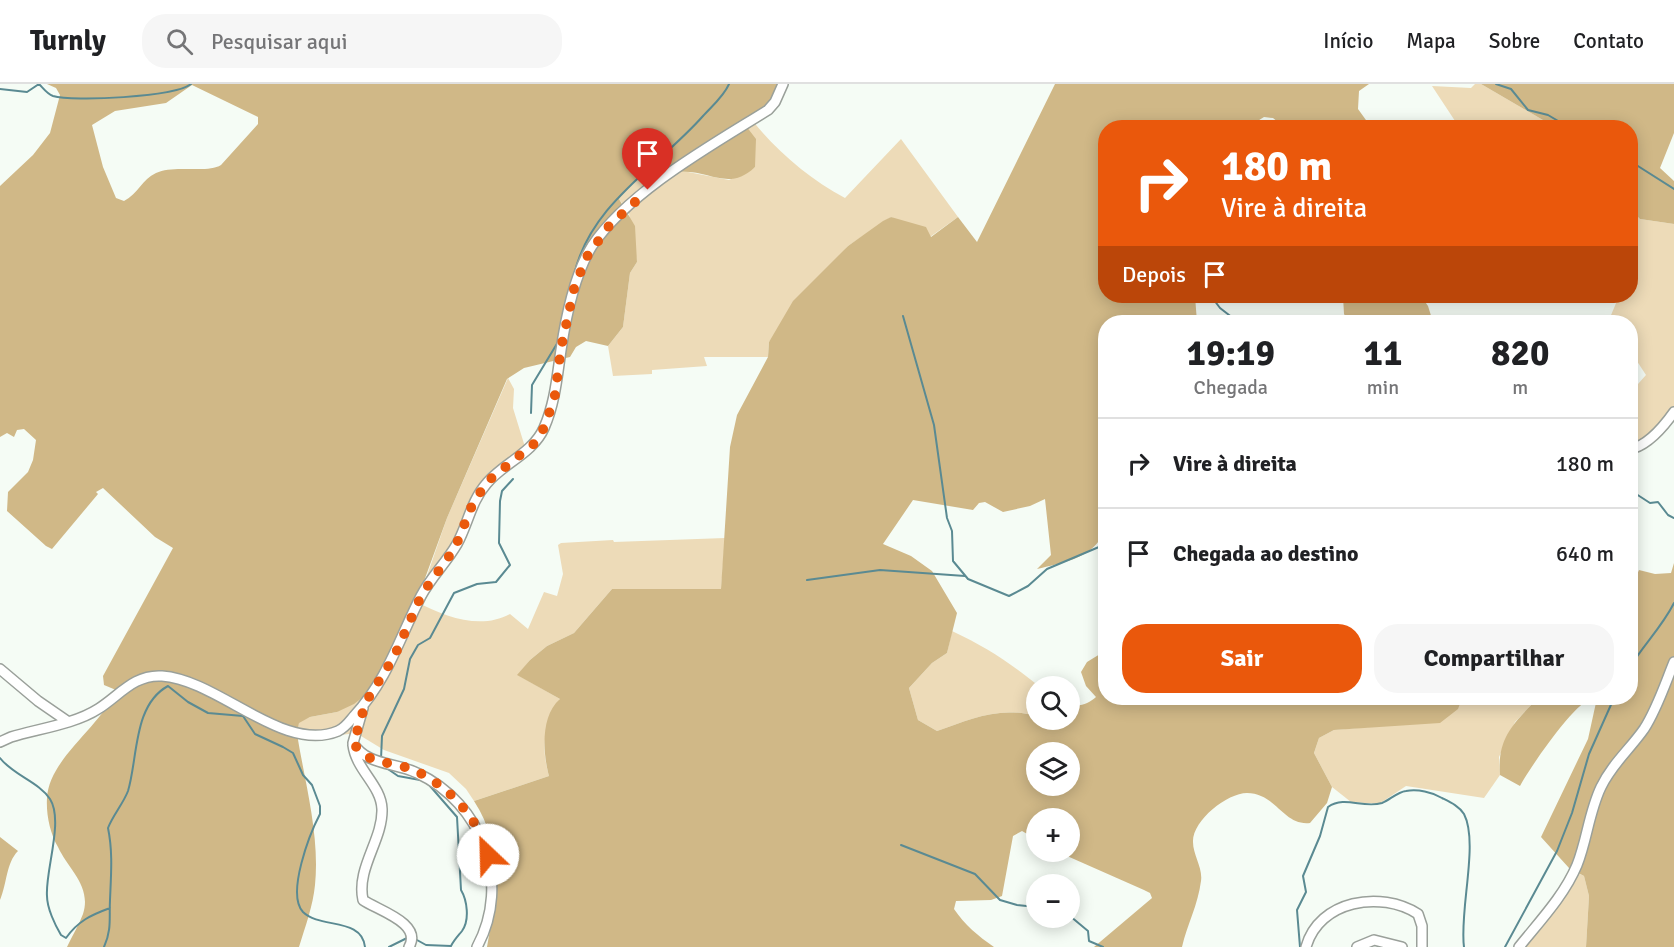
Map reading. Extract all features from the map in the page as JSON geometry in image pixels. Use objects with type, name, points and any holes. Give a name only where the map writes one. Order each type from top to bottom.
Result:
[{"type":"street","points":[[0,742],[98,709],[133,682],[147,676],[188,680],[277,727],[308,735],[324,735],[343,728],[364,705],[394,657],[422,594],[455,548],[480,492],[500,470],[535,443],[540,436],[555,395],[561,348],[574,289],[592,246],[621,214],[648,190],[768,110],[776,102],[783,84]]},
{"type":"street","points":[[1638,447],[1647,442],[1674,412]]},
{"type":"street","points":[[1519,947],[1539,924],[1571,877],[1577,865],[1594,802],[1601,786],[1616,761],[1644,728],[1674,662]]},
{"type":"street","points":[[0,669],[38,701],[67,721]]},
{"type":"street","points":[[364,705],[353,742],[357,763],[380,797],[382,808],[381,821],[368,856],[361,891],[363,900],[404,925],[411,932],[412,942],[409,947]]},
{"type":"street","points":[[353,742],[359,752],[366,757],[405,767],[436,783],[463,808],[484,841],[491,869],[490,903],[477,947]]},
{"type":"street","points":[[1306,947],[1312,931],[1323,918],[1350,906],[1372,900],[1401,906],[1418,914],[1422,926],[1422,947]]},
{"type":"street","points":[[1357,947],[1374,940],[1402,947]]},
{"type":"shaded area","points":[[47,84],[783,84],[780,94],[746,126],[756,139],[755,167],[746,174],[728,179],[680,172],[657,178],[638,178],[619,199],[635,226],[637,262],[630,273],[623,327],[608,346],[586,341],[576,347],[570,357],[524,368],[507,379],[447,518],[401,644],[367,694],[354,704],[337,712],[310,717],[299,723],[297,734],[314,829],[316,866],[312,901],[299,947],[67,947],[80,922],[85,904],[82,886],[62,855],[51,830],[47,804],[50,783],[66,756],[100,716],[116,690],[104,685],[103,676],[173,548],[155,537],[103,488],[96,492],[98,494],[52,549],[7,511],[8,492],[28,472],[33,460],[36,440],[24,429],[17,430],[14,437],[7,433],[0,437],[0,186],[33,155],[50,133],[60,95],[56,88]],"holes":[[[192,85],[258,117],[258,124],[221,165],[207,169],[163,170],[147,179],[133,195],[124,201],[116,198],[103,167],[92,125],[115,111],[166,103]]]},
{"type":"shaded area","points":[[1055,84],[1369,84],[1359,91],[1358,109],[1366,120],[1275,120],[1264,117],[1259,120],[1098,120],[1098,303],[1196,303],[1196,315],[1098,315],[1098,542],[1074,559],[1037,569],[1051,555],[1045,499],[1030,506],[1003,512],[985,502],[979,503],[973,510],[913,500],[883,544],[911,556],[932,571],[957,613],[947,653],[932,663],[909,688],[918,720],[937,731],[981,716],[1003,713],[1026,714],[1026,730],[1080,730],[1080,705],[1096,697],[1086,686],[1081,672],[1087,662],[1098,655],[1098,705],[1459,705],[1458,709],[1440,723],[1334,730],[1319,738],[1314,753],[1332,787],[1327,803],[1310,823],[1293,820],[1273,803],[1257,794],[1239,794],[1212,810],[1198,825],[1194,834],[1193,847],[1201,871],[1201,881],[1182,947],[1094,947],[1152,898],[1150,893],[1080,862],[1080,808],[1026,808],[1026,833],[1022,831],[1013,836],[1002,896],[991,900],[956,901],[954,909],[977,934],[994,947],[487,947],[493,910],[495,872],[490,835],[474,801],[549,776],[545,757],[546,725],[549,715],[560,699],[517,675],[547,646],[574,633],[612,589],[721,589],[730,447],[737,415],[768,357],[769,342],[793,301],[848,246],[891,217],[926,227],[931,237],[958,217],[977,242]]},
{"type":"shaded area","points":[[1475,84],[1481,84],[1543,120],[1454,120],[1432,86],[1471,88]]},
{"type":"shaded area","points":[[1481,84],[1674,84],[1674,133],[1660,168],[1674,181],[1674,224],[1638,217],[1638,120],[1543,120]]},
{"type":"shaded area","points":[[751,119],[794,163],[845,198],[901,139],[958,217],[930,237],[891,217],[848,246],[769,342],[768,357],[704,357],[707,366],[652,370],[652,374],[613,376],[608,346],[623,327],[630,273],[637,262],[629,213],[619,199],[638,178],[658,178],[677,172],[688,172],[729,180],[755,167],[754,144],[746,126]]},
{"type":"shaded area","points":[[1638,217],[1674,224],[1674,412],[1644,442],[1638,441],[1638,384],[1646,375],[1638,363],[1638,315],[1611,315],[1616,303],[1638,303]]},
{"type":"shaded area","points":[[1343,303],[1426,303],[1431,315],[1345,315]]},
{"type":"shaded area","points":[[508,378],[514,389],[513,408],[525,447],[496,472],[480,501],[467,533],[421,593],[447,518]]},
{"type":"shaded area","points":[[725,538],[721,590],[612,589],[574,633],[547,646],[530,660],[518,675],[560,699],[546,736],[545,754],[549,776],[474,801],[466,789],[449,773],[384,750],[361,736],[349,734],[320,737],[297,734],[299,722],[310,717],[337,712],[417,602],[463,620],[487,621],[510,614],[528,629],[544,592],[557,596],[563,574],[558,545],[561,543]]},
{"type":"shaded area","points":[[1674,563],[1674,947],[1586,947],[1589,896],[1584,876],[1569,868],[1541,837],[1588,739],[1595,705],[1638,705],[1639,570],[1655,574],[1671,573]]},
{"type":"shaded area","points":[[952,631],[977,643],[1018,670],[1026,676],[1026,714],[1003,713],[981,716],[937,731],[918,720],[909,688],[932,663],[947,653]]},
{"type":"shaded area","points":[[1459,705],[1531,705],[1515,722],[1499,757],[1500,775],[1484,798],[1406,786],[1379,804],[1351,802],[1332,787],[1314,753],[1319,738],[1334,730],[1406,724],[1457,709]]},
{"type":"shaded area","points":[[1532,705],[1582,705],[1565,722],[1520,786],[1500,775],[1501,750],[1515,723]]},
{"type":"shaded area","points":[[0,837],[18,851],[11,861],[0,900]]},
{"type":"shaded area","points":[[1578,873],[1584,876],[1589,896],[1586,947],[1526,947]]},
{"type":"waterway","points":[[0,89],[27,92],[39,84],[53,96],[101,98],[166,92],[191,84]]},
{"type":"waterway","points":[[574,275],[582,250],[610,207],[718,101],[729,84]]},
{"type":"waterway","points":[[1496,84],[1511,89],[1528,110],[1548,115],[1556,120]]},
{"type":"waterway","points":[[1638,166],[1674,189]]},
{"type":"waterway","points":[[1216,303],[1229,315]]},
{"type":"waterway","points":[[903,316],[934,425],[947,518],[952,531],[953,561],[968,579],[1009,596],[1028,586],[1047,569],[1098,547]]},
{"type":"waterway","points":[[531,413],[532,385],[558,342]]},
{"type":"waterway","points":[[381,759],[382,736],[404,689],[410,659],[418,645],[430,638],[454,593],[477,584],[496,582],[510,565],[499,543],[500,501],[502,491],[513,479]]},
{"type":"waterway","points":[[1638,495],[1650,503],[1658,502],[1668,515],[1674,518]]},
{"type":"waterway","points":[[807,580],[880,570],[965,576]]},
{"type":"waterway","points":[[1638,655],[1674,603]]},
{"type":"waterway","points":[[104,947],[110,924],[111,846],[108,828],[128,791],[139,733],[148,706],[168,686],[188,702],[208,713],[243,716],[255,734],[293,753],[303,775],[312,785],[320,806],[320,814],[301,863],[298,878],[298,903],[303,912],[310,917],[356,931],[365,947]]},
{"type":"waterway","points":[[1505,947],[1557,851],[1572,813],[1589,754],[1611,705]]},
{"type":"waterway","points":[[0,758],[45,793],[54,808],[55,833],[47,901],[61,935],[66,938],[85,919],[110,908]]},
{"type":"waterway","points":[[385,767],[398,776],[420,780]]},
{"type":"waterway","points":[[417,940],[426,945],[451,946],[462,931],[467,916],[465,899],[461,890],[457,817],[430,786]]},
{"type":"waterway","points":[[1300,947],[1297,910],[1306,892],[1303,876],[1320,836],[1328,807],[1341,802],[1382,803],[1397,794],[1415,790],[1434,794],[1454,804],[1464,814],[1470,842],[1463,932],[1464,947]]},
{"type":"waterway","points":[[901,845],[975,874],[1000,900],[1026,906]]},
{"type":"waterway","points":[[1080,924],[1088,931],[1089,941],[1103,947]]},
{"type":"waterway","points":[[389,947],[407,938]]},
{"type":"route","points":[[488,855],[484,841],[463,808],[449,793],[419,773],[366,757],[359,752],[353,742],[364,705],[394,657],[430,580],[455,548],[473,503],[488,481],[535,443],[545,426],[555,395],[561,348],[574,289],[592,246],[627,207],[648,190]]}]
